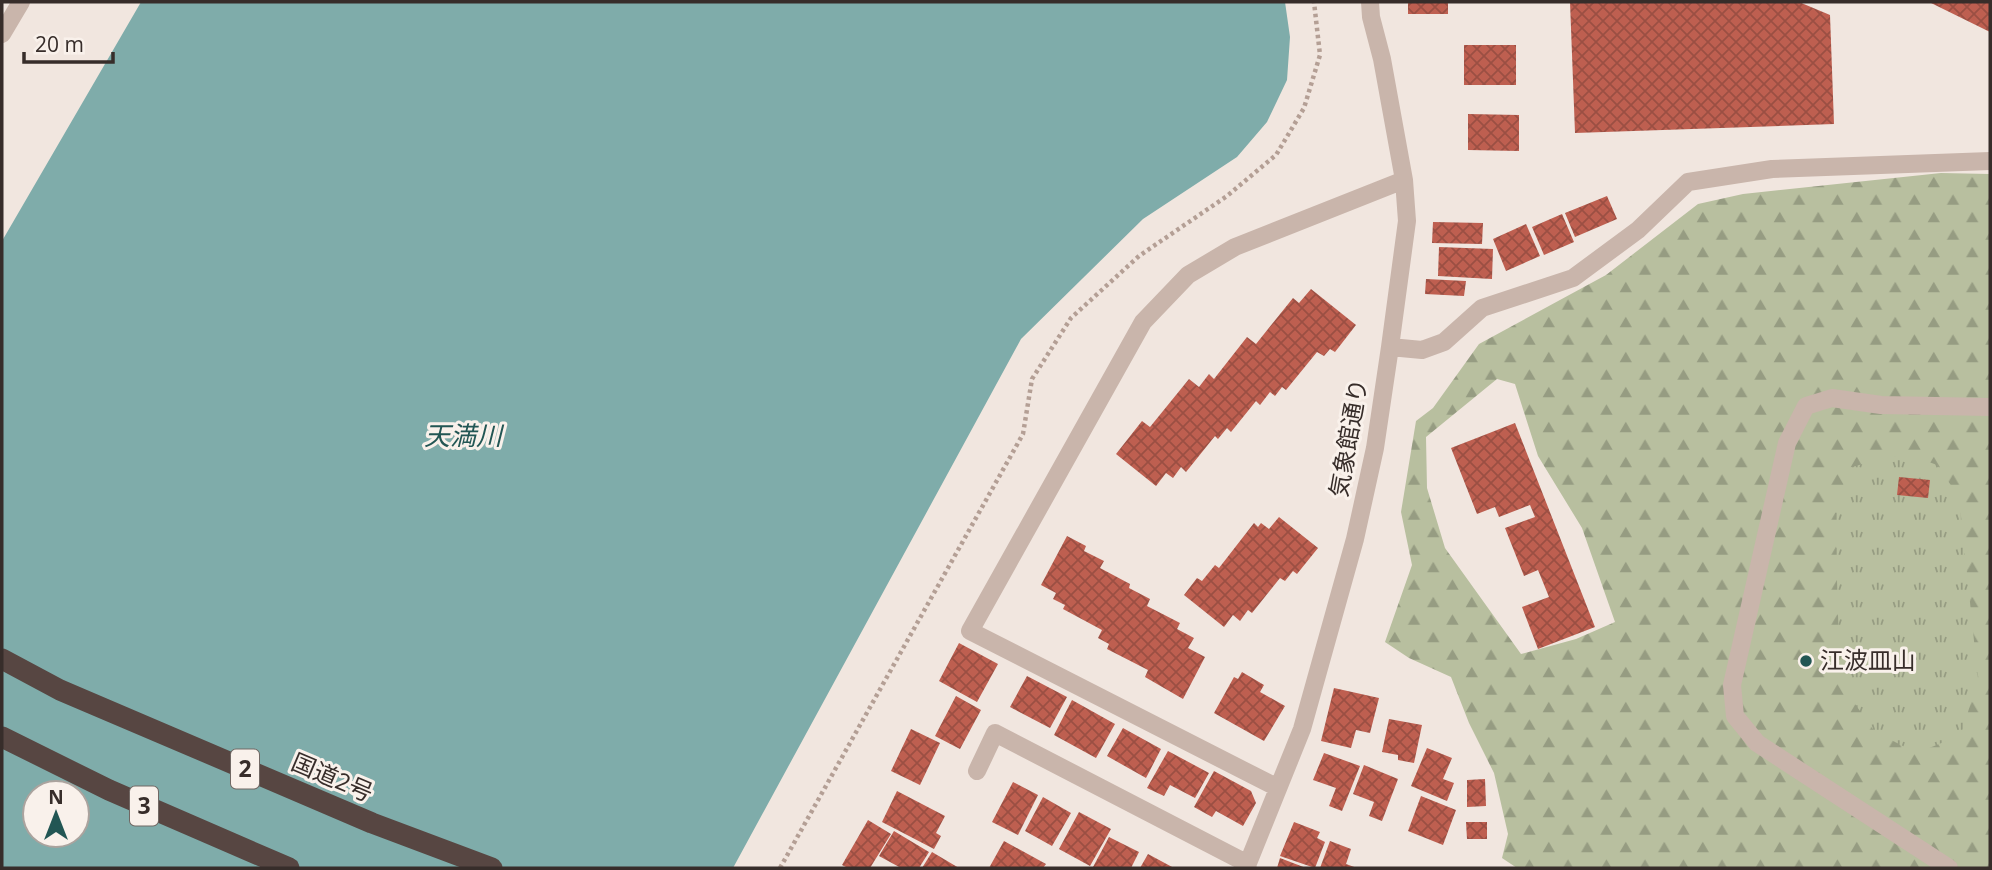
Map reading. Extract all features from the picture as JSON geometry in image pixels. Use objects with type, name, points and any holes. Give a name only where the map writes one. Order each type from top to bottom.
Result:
[{"type":"highway","name":"国道2号","points":[[2,659],[60,690],[359,818],[492,868]]},
{"type":"highway","name":"3","points":[[2,737],[109,790],[289,868]]},
{"type":"street","points":[[2,34],[21,2]]},
{"type":"street","name":"気象館通り","points":[[1247,866],[1302,729],[1355,538],[1375,449],[1390,347],[1407,221],[1404,180],[1370,2]]},
{"type":"street","points":[[1390,347],[1422,349],[1444,342],[1482,308],[1573,278],[1638,230],[1688,182],[1772,169],[1990,161]]},
{"type":"street","points":[[1278,789],[970,631],[1143,323],[1188,275],[1235,247],[1404,180]]},
{"type":"street","points":[[1950,868],[1757,743],[1735,716],[1732,685],[1787,443],[1806,406],[1832,398],[1881,405],[1990,408]]},
{"type":"street","points":[[977,771],[995,733],[1247,866]]},
{"type":"path","points":[[780,868],[1023,434],[1032,379],[1071,318],[1139,256],[1227,197],[1276,155],[1304,108],[1320,55],[1314,2]]},
{"type":"green space","points":[[1941,173],[1990,174],[1990,868],[1517,868],[1502,858],[1508,834],[1494,773],[1469,723],[1451,677],[1409,658],[1385,642],[1412,565],[1401,512],[1416,421],[1433,408],[1479,344],[1606,275],[1698,204],[1743,194]],"holes":[[[1497,379],[1515,384],[1538,456],[1582,528],[1615,622],[1576,639],[1521,654],[1445,548],[1427,488],[1426,437]]]},
{"type":"green space","points":[[1910,455],[1937,465],[1959,497],[1978,679],[1961,735],[1917,753],[1875,732],[1840,683],[1835,511],[1849,468],[1883,458]]},
{"type":"water","name":"天満川","points":[[141,2],[1285,2],[1290,37],[1287,80],[1267,122],[1237,157],[1143,219],[1021,339],[733,868],[2,868],[2,241]]},
{"type":"building","points":[[1408,2],[1448,2],[1448,14],[1408,14]]},
{"type":"building","points":[[1570,2],[1799,2],[1830,15],[1834,124],[1575,133]]},
{"type":"building","points":[[1929,2],[1990,2],[1990,32]]},
{"type":"building","points":[[1464,45],[1516,45],[1516,85],[1464,85]]},
{"type":"building","points":[[1468,114],[1519,115],[1519,151],[1468,150]]},
{"type":"building","points":[[1607,196],[1617,219],[1575,237],[1565,213]]},
{"type":"building","points":[[1562,214],[1574,242],[1544,255],[1532,227]]},
{"type":"building","points":[[1433,222],[1483,223],[1482,244],[1432,243]]},
{"type":"building","points":[[1526,224],[1540,256],[1506,271],[1493,239]]},
{"type":"building","points":[[1439,247],[1493,249],[1492,279],[1438,276]]},
{"type":"building","points":[[1426,279],[1466,281],[1464,296],[1425,294]]},
{"type":"building","points":[[1311,289],[1356,325],[1335,352],[1330,349],[1324,356],[1317,352],[1286,390],[1282,387],[1275,396],[1270,392],[1260,405],[1256,401],[1231,432],[1227,428],[1218,439],[1215,436],[1186,472],[1181,467],[1173,478],[1166,473],[1156,486],[1116,454],[1142,421],[1150,427],[1189,379],[1199,387],[1209,374],[1214,379],[1247,337],[1256,344],[1293,298],[1299,303]]},
{"type":"building","points":[[1515,423],[1595,627],[1538,649],[1522,607],[1549,597],[1538,570],[1524,576],[1505,528],[1535,517],[1530,505],[1499,517],[1495,507],[1477,514],[1451,448]]},
{"type":"building","points":[[1899,477],[1930,480],[1928,498],[1897,495]]},
{"type":"building","points":[[1279,517],[1318,548],[1297,574],[1293,571],[1285,581],[1280,578],[1252,613],[1248,610],[1240,621],[1233,615],[1224,627],[1184,595],[1197,578],[1202,581],[1215,565],[1219,568],[1254,523],[1258,527],[1261,523],[1269,529]]},
{"type":"building","points":[[1067,536],[1086,546],[1084,551],[1104,561],[1100,568],[1130,584],[1129,588],[1150,599],[1147,606],[1180,623],[1177,629],[1194,638],[1188,648],[1205,657],[1183,699],[1145,677],[1148,670],[1107,649],[1109,644],[1098,638],[1102,630],[1063,609],[1065,605],[1053,599],[1056,593],[1041,585]]},
{"type":"building","points":[[959,643],[998,664],[977,702],[939,681]]},
{"type":"building","points":[[1242,672],[1264,685],[1260,692],[1285,706],[1264,741],[1214,713],[1234,677],[1238,679]]},
{"type":"building","points":[[1027,676],[1067,697],[1050,728],[1010,707]]},
{"type":"building","points":[[1334,688],[1379,698],[1370,733],[1356,730],[1351,748],[1321,741]]},
{"type":"building","points":[[956,696],[981,710],[960,749],[935,736]]},
{"type":"building","points":[[1072,700],[1115,724],[1096,758],[1054,735]]},
{"type":"building","points":[[1389,719],[1422,725],[1414,763],[1398,760],[1398,755],[1382,752]]},
{"type":"building","points":[[1123,728],[1161,749],[1146,778],[1107,756]]},
{"type":"building","points":[[911,729],[940,743],[920,785],[891,771]]},
{"type":"building","points":[[1427,748],[1452,758],[1443,779],[1454,783],[1447,801],[1411,786]]},
{"type":"building","points":[[1168,751],[1209,773],[1195,798],[1170,785],[1164,796],[1147,788]]},
{"type":"building","points":[[1324,753],[1360,766],[1342,811],[1329,806],[1336,788],[1313,780]]},
{"type":"building","points":[[1364,765],[1398,779],[1382,821],[1369,816],[1374,802],[1353,794]]},
{"type":"building","points":[[1214,771],[1251,791],[1256,803],[1243,826],[1216,811],[1212,817],[1194,807]]},
{"type":"building","points":[[1485,779],[1486,806],[1467,807],[1467,780]]},
{"type":"building","points":[[1013,782],[1038,795],[1018,835],[992,822]]},
{"type":"building","points":[[897,791],[945,816],[936,833],[941,836],[934,849],[882,822]]},
{"type":"building","points":[[1421,796],[1456,810],[1443,845],[1408,831]]},
{"type":"building","points":[[1043,797],[1071,813],[1052,846],[1025,831]]},
{"type":"building","points":[[1079,812],[1111,829],[1090,866],[1059,849]]},
{"type":"building","points":[[868,820],[891,834],[870,868],[848,868],[842,865]]},
{"type":"building","points":[[1294,822],[1320,832],[1317,838],[1325,842],[1315,868],[1280,856]]},
{"type":"building","points":[[1466,822],[1487,822],[1487,839],[1467,839]]},
{"type":"building","points":[[894,831],[929,852],[919,868],[901,868],[879,856]]},
{"type":"building","points":[[1109,837],[1139,852],[1131,868],[1093,867]]},
{"type":"building","points":[[1004,841],[1046,864],[1043,868],[989,868]]},
{"type":"building","points":[[1330,841],[1351,849],[1346,864],[1357,868],[1320,868]]},
{"type":"building","points":[[932,852],[959,868],[922,868]]},
{"type":"building","points":[[1148,854],[1174,868],[1140,868]]},
{"type":"building","points":[[1280,858],[1306,868],[1277,868]]},
{"type":"place","name":"江波皿山","points":[[1806,661]]}]
